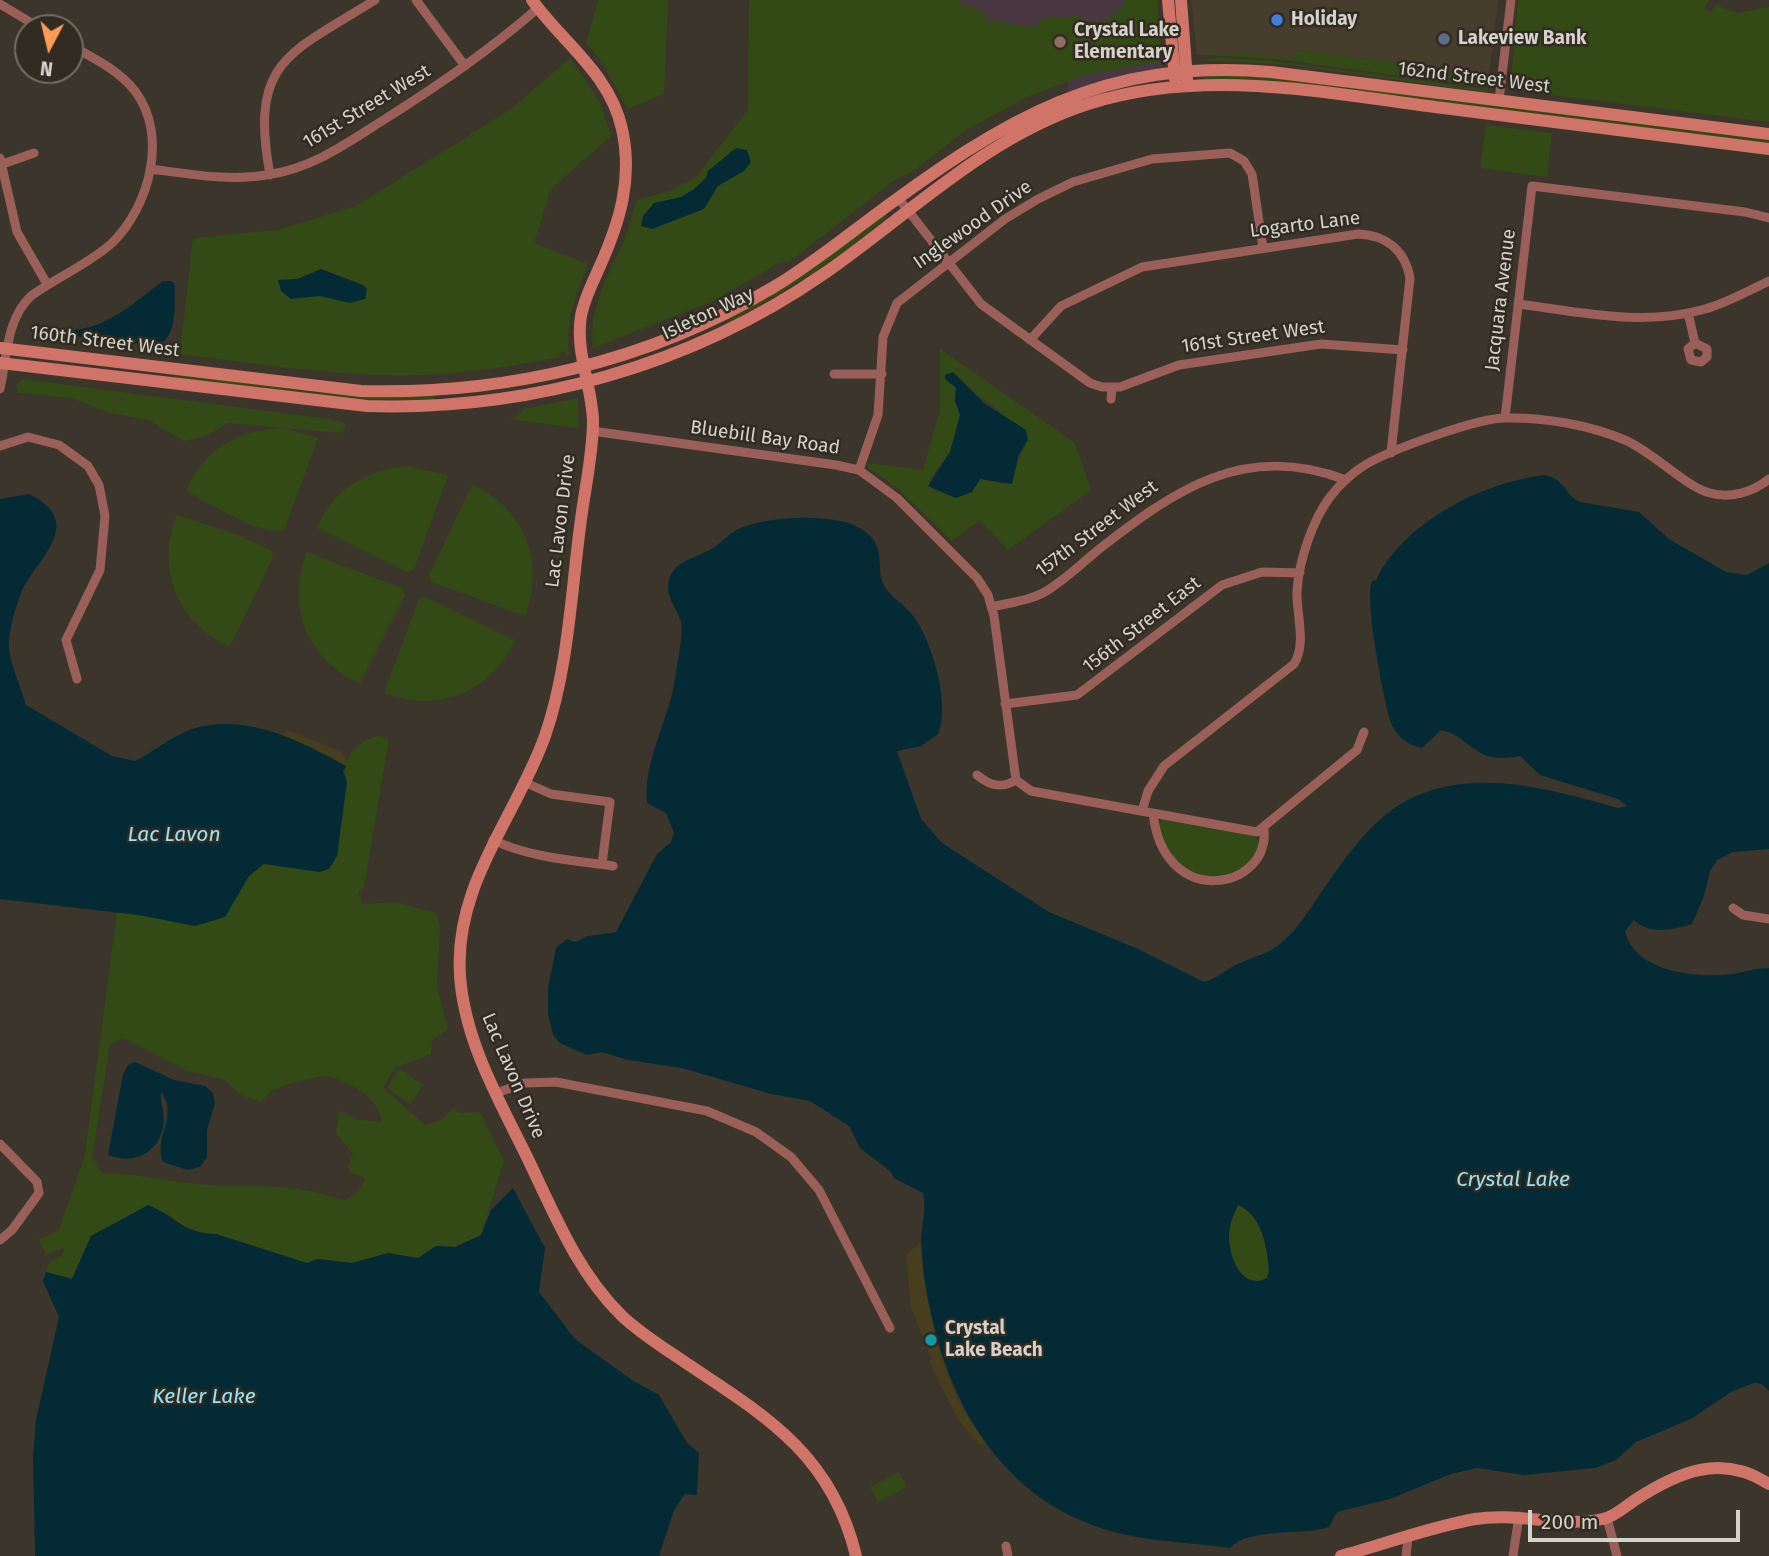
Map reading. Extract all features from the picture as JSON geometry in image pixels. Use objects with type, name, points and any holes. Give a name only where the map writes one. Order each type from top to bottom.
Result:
[{"type":"main road","points":[[1168,0],[1182,86]]},
{"type":"main road","points":[[1180,71],[1181,0]]},
{"type":"main road","name":"Lac Lavon Drive","points":[[535,4],[602,83],[617,112],[624,137],[627,167],[622,209],[581,316],[592,430],[557,690],[544,740],[493,840],[466,911],[460,971],[470,1030],[496,1093],[584,1272],[623,1317],[648,1338],[768,1417],[795,1442],[818,1471],[837,1503],[856,1556]]},
{"type":"main road","name":"162nd Street West","points":[[1180,71],[1271,72],[1769,134]]},
{"type":"main road","name":"Isleton Way","points":[[205,374],[321,388],[408,392],[586,375],[746,302],[811,263],[974,144],[1044,106],[1094,88],[1180,71]]},
{"type":"main road","name":"162nd Street West","points":[[1182,86],[1281,88],[1769,149]]},
{"type":"main road","name":"Isleton Way","points":[[202,388],[289,399],[388,407],[495,400],[678,352],[738,324],[826,272],[986,153],[1044,122],[1110,98],[1182,86]]},
{"type":"main road","name":"160th Street West","points":[[4,349],[205,374]]},
{"type":"main road","name":"160th Street West","points":[[3,364],[202,388]]},
{"type":"main road","points":[[1341,1556],[1476,1519],[1519,1516],[1581,1522],[1607,1518],[1682,1472],[1710,1467],[1737,1472],[1769,1484]]},
{"type":"street","points":[[270,175],[265,119],[268,91],[276,70],[298,49],[375,0]]},
{"type":"street","points":[[416,0],[466,66]]},
{"type":"street","points":[[1499,100],[1511,0]]},
{"type":"street","points":[[0,4],[17,14]]},
{"type":"street","name":"161st Street West","points":[[150,169],[229,177],[270,175],[304,165],[331,152],[466,66],[535,4]]},
{"type":"street","points":[[0,389],[4,349],[21,306],[47,284],[93,257],[116,238],[139,205],[150,169],[150,125],[136,93],[116,72],[84,53]]},
{"type":"street","name":"Inglewood Drive","points":[[859,470],[878,415],[883,337],[893,309],[903,297],[1005,219],[1083,178],[1119,166],[1173,155],[1218,152],[1244,157],[1254,181],[1263,248]]},
{"type":"street","points":[[33,153],[1,162],[17,232],[47,284]]},
{"type":"street","name":"Jacquara Avenue","points":[[1505,418],[1532,186],[1745,212],[1769,218]]},
{"type":"street","points":[[899,199],[981,304],[1090,383],[1112,388],[1111,399]]},
{"type":"street","name":"Logarto Lane","points":[[1030,340],[1061,306],[1124,274],[1160,263],[1358,234],[1375,236],[1390,243],[1401,253],[1410,278],[1391,453]]},
{"type":"street","points":[[1518,304],[1636,318],[1688,313],[1719,304],[1769,281]]},
{"type":"street","points":[[1688,313],[1695,343]]},
{"type":"street","name":"161st Street West","points":[[1112,388],[1179,365],[1307,345],[1338,343],[1403,350]]},
{"type":"street","points":[[834,374],[882,374]]},
{"type":"street","points":[[1142,811],[1148,791],[1164,766],[1294,664],[1299,650],[1300,573],[1318,517],[1346,480],[1367,464],[1479,423],[1505,418],[1589,428],[1613,435],[1644,449],[1710,493],[1729,495],[1747,492],[1769,479]]},
{"type":"street","name":"Bluebill Bay Road","points":[[592,430],[859,470],[890,491],[986,590],[991,607],[1016,780]]},
{"type":"street","points":[[0,446],[28,437],[59,445],[88,466],[99,485],[105,516],[100,570],[66,639],[77,679]]},
{"type":"street","name":"157th Street West","points":[[991,607],[1044,592],[1157,504],[1213,477],[1242,470],[1278,467],[1321,471],[1346,480]]},
{"type":"street","name":"156th Street East","points":[[1005,704],[1077,695],[1222,585],[1262,572],[1300,573]]},
{"type":"street","points":[[1153,813],[1165,856],[1181,872],[1199,879],[1223,878],[1248,868],[1262,851],[1264,829],[1273,816],[1357,750],[1364,732]]},
{"type":"street","points":[[977,775],[985,782],[1002,786],[1016,780],[1036,792],[1253,832],[1264,829]]},
{"type":"street","points":[[524,782],[551,794],[610,802],[603,864]]},
{"type":"street","points":[[493,840],[533,855],[613,866]]},
{"type":"street","points":[[1732,908],[1743,915],[1769,919]]},
{"type":"street","points":[[496,1093],[525,1083],[556,1082],[707,1111],[756,1132],[791,1157],[819,1190],[890,1328]]},
{"type":"street","points":[[0,1144],[37,1182],[39,1194],[33,1206],[0,1240]]},
{"type":"street","points":[[1514,1556],[1519,1516]]},
{"type":"street","points":[[1607,1518],[1617,1556]]},
{"type":"street","points":[[1406,1556],[1408,1538]]},
{"type":"shaded area","name":"Crystal Lake Elementary","points":[[857,0],[1157,0],[1163,81],[1122,88],[1066,105],[1071,57]]},
{"type":"shaded area","points":[[1191,0],[1498,0],[1489,74],[1298,50],[1296,58],[1197,55]]},
{"type":"green space","points":[[598,0],[668,0],[664,94],[628,109],[599,58],[586,43]]},
{"type":"green space","points":[[749,0],[959,0],[962,5],[974,7],[979,12],[986,11],[985,20],[1037,27],[1039,17],[1046,20],[1050,16],[1069,18],[1075,13],[1083,19],[1097,23],[1110,18],[1126,0],[1157,0],[1162,56],[1159,62],[1089,74],[1029,96],[966,130],[912,172],[896,179],[789,262],[781,262],[713,301],[593,348],[596,306],[625,237],[637,200],[670,191],[696,177],[748,110]]},
{"type":"green space","points":[[1518,0],[1709,0],[1704,9],[1711,13],[1715,5],[1737,13],[1769,7],[1769,122],[1510,90]]},
{"type":"green space","points":[[1297,50],[1489,74],[1484,87],[1284,60],[1199,54],[1259,54],[1295,58]]},
{"type":"green space","points":[[570,58],[600,102],[611,136],[551,189],[534,243],[588,264],[572,308],[569,355],[566,356],[564,351],[560,352],[561,357],[474,371],[392,375],[301,369],[180,354],[193,238],[278,230],[356,206],[511,109]]},
{"type":"green space","points":[[1221,58],[1272,61],[1490,90],[1483,92],[1289,65],[1197,60]]},
{"type":"green space","points":[[1249,74],[1769,139],[1769,145],[1203,80],[1203,75]]},
{"type":"green space","points":[[1486,125],[1552,133],[1547,177],[1480,168]]},
{"type":"green space","points":[[885,214],[888,218],[817,271],[731,322],[729,317]]},
{"type":"green space","points":[[940,349],[1075,443],[1091,490],[1008,550],[980,520],[952,541],[896,487],[867,467],[868,463],[923,470],[940,410]],"holes":[[[957,376],[969,390],[995,407],[1026,445],[1012,476],[1005,484],[980,479],[978,485],[956,498],[932,489],[929,480],[950,452],[960,415],[955,396],[956,388],[951,383]]]},
{"type":"green space","points":[[174,374],[321,393],[435,396],[435,400],[339,400],[174,380]]},
{"type":"green space","points":[[22,379],[329,419],[343,422],[346,426],[341,433],[228,423],[206,436],[184,441],[149,420],[106,412],[72,398],[19,393],[16,385]]},
{"type":"green space","points":[[578,398],[579,428],[508,419],[517,417],[523,409]]},
{"type":"green space","points":[[284,428],[318,438],[284,530],[274,531],[249,524],[186,491],[202,464],[225,444],[253,432]]},
{"type":"green space","points":[[406,466],[448,475],[414,569],[407,572],[317,528],[332,503],[352,484],[377,472]]},
{"type":"green space","points":[[472,485],[506,508],[526,539],[533,576],[525,616],[432,582],[429,575]]},
{"type":"green space","points":[[177,515],[238,535],[271,550],[273,558],[230,646],[196,624],[175,592],[169,554]]},
{"type":"green space","points":[[307,552],[401,588],[405,595],[360,683],[327,661],[306,629],[300,611],[299,592]]},
{"type":"green space","points":[[425,597],[515,640],[492,673],[461,694],[424,701],[384,693],[419,599]]},
{"type":"green space","points":[[379,736],[389,739],[364,887],[358,892],[363,904],[396,902],[436,913],[440,928],[437,987],[448,1029],[432,1040],[431,1054],[395,1068],[383,1088],[425,1125],[441,1120],[452,1109],[460,1113],[480,1112],[504,1161],[481,1235],[455,1247],[436,1246],[418,1259],[388,1253],[352,1263],[318,1259],[307,1263],[216,1234],[190,1229],[169,1214],[91,1236],[72,1279],[46,1272],[49,1262],[62,1255],[65,1247],[46,1255],[39,1239],[59,1230],[85,1155],[117,912],[225,917],[249,876],[264,864],[320,872],[347,782],[345,774],[348,759],[357,746]],"holes":[[[123,1038],[188,1071],[223,1079],[241,1095],[262,1102],[277,1088],[322,1076],[354,1086],[376,1105],[382,1122],[360,1120],[339,1111],[336,1133],[353,1154],[348,1166],[350,1173],[362,1176],[365,1181],[358,1192],[344,1201],[324,1194],[285,1187],[209,1185],[102,1173],[92,1158],[110,1044]]]},
{"type":"green space","points":[[1162,820],[1253,836],[1261,842],[1254,857],[1237,870],[1219,876],[1192,874],[1179,866],[1171,856],[1160,830],[1159,824]]},
{"type":"green space","points":[[400,1069],[423,1085],[410,1104],[387,1088]]},
{"type":"green space","points":[[1238,1205],[1253,1216],[1265,1242],[1269,1271],[1267,1278],[1258,1281],[1244,1276],[1231,1254],[1229,1233]]},
{"type":"green space","points":[[899,1472],[907,1487],[878,1502],[870,1487]]},
{"type":"sand","points":[[287,730],[340,751],[346,758],[346,766],[282,737]]},
{"type":"sand","name":"Crystal Lake Beach","points":[[921,1242],[929,1303],[944,1364],[959,1402],[986,1443],[979,1444],[951,1405],[929,1362],[931,1357],[911,1307],[906,1255]]},
{"type":"water","points":[[736,148],[747,150],[751,162],[744,171],[718,186],[704,209],[652,229],[641,226],[643,216],[654,203],[681,197],[694,189],[706,178],[708,171]]},
{"type":"water","points":[[321,269],[363,285],[367,289],[365,299],[350,303],[320,296],[291,299],[281,291],[278,280],[297,279]]},
{"type":"water","points":[[163,281],[172,281],[175,286],[174,311],[169,335],[158,346],[75,336],[74,330],[99,324],[110,318]]},
{"type":"water","points":[[953,372],[984,403],[1026,430],[1028,440],[1019,454],[1012,484],[980,479],[972,492],[956,498],[928,486],[950,452],[960,415],[955,401],[956,388],[945,379],[945,375]]},
{"type":"water","name":"Crystal Lake","points":[[1545,475],[1557,480],[1580,502],[1639,512],[1669,539],[1726,572],[1747,575],[1769,563],[1769,849],[1733,852],[1717,860],[1710,871],[1704,896],[1692,924],[1654,929],[1634,920],[1625,931],[1630,944],[1639,954],[1650,962],[1678,972],[1721,975],[1769,968],[1769,1391],[1762,1384],[1754,1383],[1731,1392],[1691,1419],[1636,1442],[1616,1460],[1595,1468],[1524,1475],[1477,1468],[1451,1474],[1390,1499],[1337,1512],[1329,1527],[1317,1530],[1262,1534],[1239,1541],[1230,1548],[1135,1537],[1104,1529],[1066,1513],[1033,1492],[1005,1466],[981,1436],[961,1402],[934,1328],[923,1271],[923,1193],[894,1178],[890,1171],[860,1148],[849,1126],[810,1101],[771,1094],[682,1068],[628,1060],[602,1052],[587,1055],[560,1043],[553,1035],[548,1014],[548,988],[556,948],[567,939],[575,942],[588,936],[616,932],[657,854],[671,842],[674,833],[666,813],[647,803],[652,758],[671,699],[681,642],[681,622],[668,590],[670,577],[677,567],[713,548],[738,529],[765,521],[798,518],[832,520],[858,527],[868,534],[878,549],[885,587],[921,628],[938,674],[942,707],[938,734],[921,746],[897,751],[921,819],[942,843],[1049,912],[1138,949],[1204,982],[1271,950],[1286,939],[1365,834],[1396,807],[1422,794],[1450,786],[1506,784],[1563,794],[1618,808],[1627,806],[1618,799],[1540,775],[1520,756],[1504,758],[1482,754],[1460,738],[1441,730],[1422,748],[1416,746],[1397,733],[1389,717],[1372,626],[1372,581],[1376,580],[1389,559],[1406,540],[1425,523],[1472,496],[1521,479]],"holes":[[[1238,1205],[1258,1224],[1267,1252],[1267,1278],[1258,1281],[1244,1276],[1231,1254],[1229,1237],[1236,1209]]]},
{"type":"water","name":"Lac Lavon","points":[[29,494],[46,505],[55,517],[56,530],[45,555],[21,593],[10,634],[11,661],[26,705],[112,756],[135,761],[192,729],[232,724],[272,732],[291,739],[346,766],[343,771],[347,782],[337,856],[329,869],[320,872],[264,864],[249,876],[225,917],[195,926],[138,915],[0,899],[0,499]]},
{"type":"water","points":[[135,1062],[174,1080],[205,1086],[213,1093],[215,1103],[207,1130],[207,1157],[200,1167],[188,1170],[163,1162],[161,1144],[168,1109],[161,1092],[164,1120],[162,1131],[153,1148],[128,1159],[108,1155],[123,1074],[128,1065]]},
{"type":"water","name":"Keller Lake","points":[[513,1188],[545,1248],[539,1292],[575,1339],[632,1380],[659,1395],[687,1443],[699,1453],[697,1495],[685,1494],[674,1510],[659,1556],[35,1556],[33,1457],[36,1420],[59,1317],[43,1281],[46,1272],[72,1279],[91,1236],[148,1205],[195,1231],[216,1234],[307,1263],[318,1259],[352,1263],[388,1253],[418,1258],[436,1246],[455,1247],[481,1235],[491,1210]]},
{"type":"place","name":"Holiday","points":[[1277,20]]},
{"type":"place","name":"Lakeview Bank","points":[[1444,39]]},
{"type":"place","name":"Crystal Lake Elementary","points":[[1060,42]]},
{"type":"place","name":"Crystal Lake Beach","points":[[931,1340]]}]
